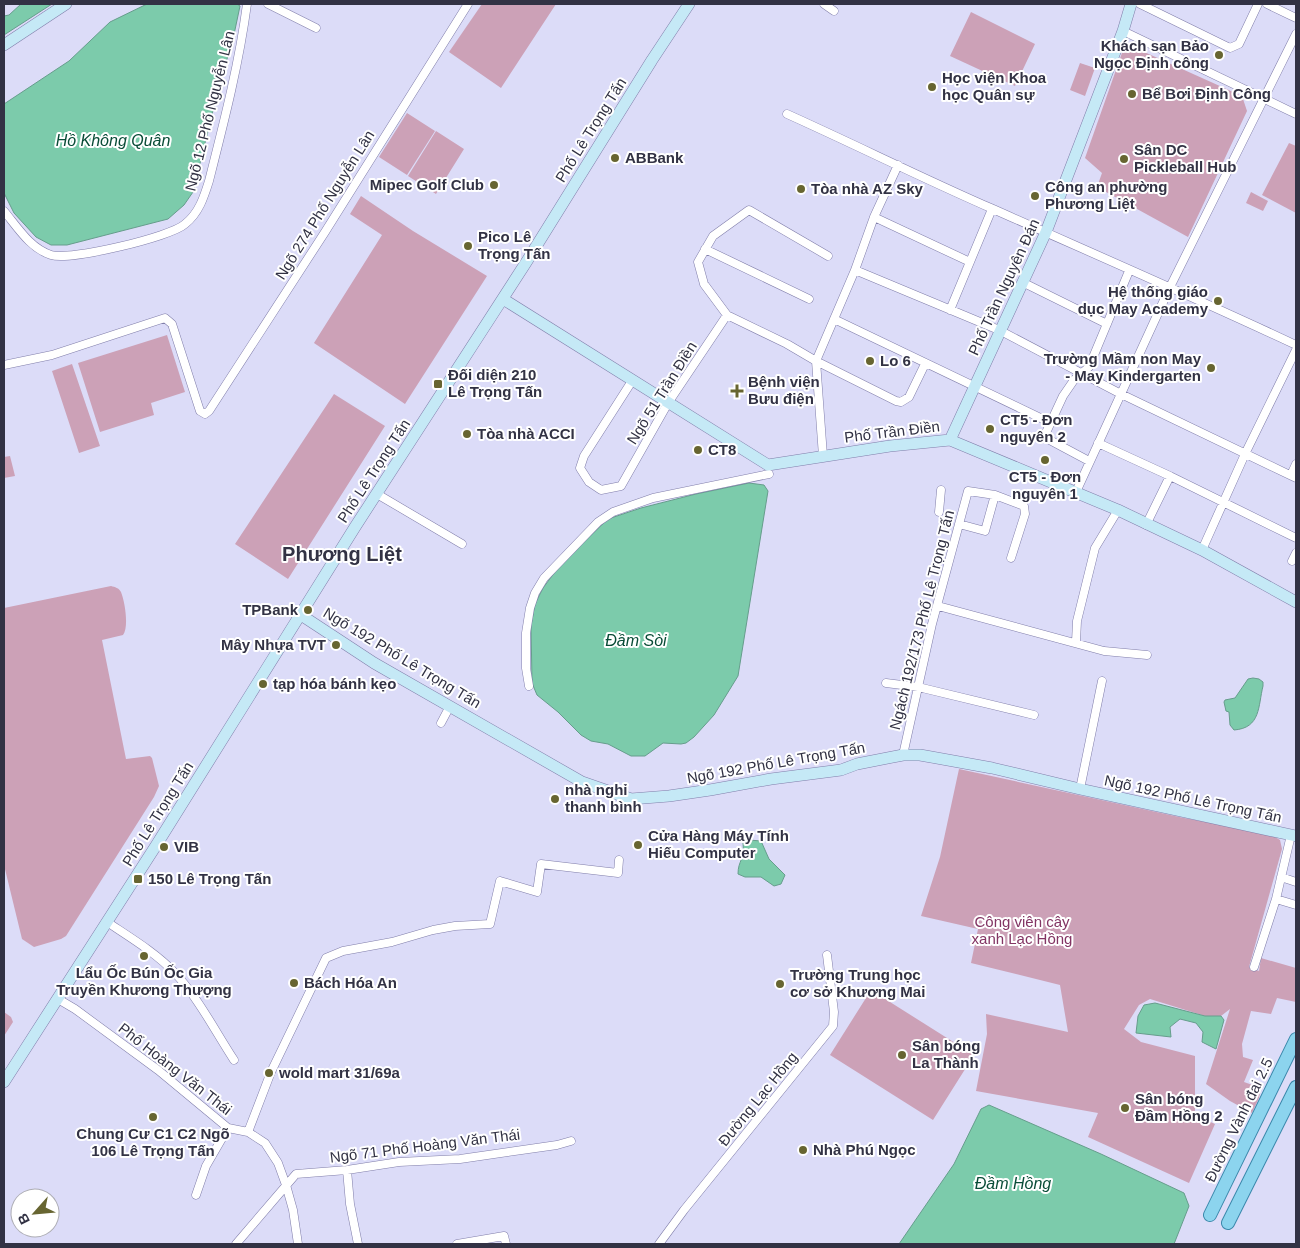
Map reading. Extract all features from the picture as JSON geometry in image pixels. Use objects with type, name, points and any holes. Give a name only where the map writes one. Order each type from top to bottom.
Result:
[{"type":"main road","name":"Đường Vành đai 2.5","points":[[1210,1215],[1296,1039]]},
{"type":"main road","points":[[1228,1223],[1296,1087]]},
{"type":"main road","points":[[1233,1169],[1251,1176]]},
{"type":"street","points":[[4,46],[66,4]]},
{"type":"street","name":"Ngõ 12 Phố Nguyễn Lân","points":[[4,211],[32,244],[54,256],[74,255],[156,237],[171,232],[185,224],[197,210],[209,181],[234,78],[247,4]]},
{"type":"street","points":[[268,4],[316,28]]},
{"type":"street","name":"Ngõ 274 Phố Nguyễn Lân","points":[[4,366],[52,355],[165,318],[172,324],[200,411],[205,414],[209,411],[468,4]]},
{"type":"street","name":"Phố Lê Trọng Tấn","points":[[4,1082],[689,4]]},
{"type":"street","points":[[824,4],[834,11]]},
{"type":"street","name":"Phố Trần Nguyên Đán","points":[[950,440],[999,330],[1046,232],[1123,31],[1131,4]]},
{"type":"street","points":[[1140,4],[1230,48],[1239,44],[1258,4]]},
{"type":"street","points":[[1267,4],[1296,18]]},
{"type":"street","points":[[1123,31],[1296,114]]},
{"type":"street","points":[[1076,492],[1170,287],[1296,34]]},
{"type":"street","points":[[787,114],[992,209],[1296,345]]},
{"type":"street","points":[[823,456],[816,361],[855,270],[874,217],[898,165]]},
{"type":"street","points":[[950,310],[992,209]]},
{"type":"street","points":[[828,256],[749,210],[713,236],[698,262],[704,284],[727,315],[896,401],[901,402],[908,396],[925,364]]},
{"type":"street","points":[[874,217],[970,262]]},
{"type":"street","points":[[705,249],[810,299]]},
{"type":"street","points":[[855,270],[999,330],[1121,394],[1294,476],[1296,464]]},
{"type":"street","points":[[1089,461],[1044,437],[1063,396],[1074,380],[1089,367],[1130,271]]},
{"type":"street","points":[[1022,282],[1107,324]]},
{"type":"street","name":"Phố Trần Điền","points":[[503,299],[768,465],[950,440],[1118,510],[1202,550],[1296,602]]},
{"type":"street","name":"Ngõ 51 Trần Điền","points":[[632,380],[584,456],[580,468],[589,482],[601,490],[621,486],[668,404],[727,315]]},
{"type":"street","points":[[834,319],[1051,423]]},
{"type":"street","points":[[1202,550],[1296,350]]},
{"type":"street","points":[[1098,443],[1296,538]]},
{"type":"street","points":[[528,686],[526,633],[530,608],[535,593],[544,578],[598,522],[613,512],[653,498],[769,474]]},
{"type":"street","points":[[1146,524],[1170,476]]},
{"type":"street","points":[[939,512],[941,490]]},
{"type":"street","name":"Ngách 192/173 Phố Lê Trọng Tấn","points":[[904,755],[932,624],[968,490],[995,495]]},
{"type":"street","points":[[377,494],[462,544]]},
{"type":"street","points":[[959,524],[985,531],[995,495],[1024,506],[1025,514],[1011,558]]},
{"type":"street","points":[[1076,642],[1077,621],[1095,548],[1118,510]]},
{"type":"street","points":[[1292,562],[1296,553]]},
{"type":"street","points":[[938,606],[1104,651],[1147,655]]},
{"type":"street","name":"Ngõ 192 Phố Lê Trọng Tấn","points":[[301,615],[374,663],[582,782],[631,799],[677,795],[778,778],[841,770],[857,764],[904,755],[920,755],[944,758],[1080,790],[1294,836]]},
{"type":"street","points":[[1080,790],[1102,680]]},
{"type":"street","points":[[886,683],[918,687],[1034,715]]},
{"type":"street","points":[[441,723],[450,706]]},
{"type":"street","points":[[1254,967],[1294,836]]},
{"type":"street","points":[[248,1132],[271,1072],[326,958],[343,952],[392,942],[433,930],[455,926],[490,924],[500,881],[537,892],[541,864],[618,873],[619,860]]},
{"type":"street","points":[[1281,878],[1296,882]]},
{"type":"street","points":[[1276,899],[1296,905]]},
{"type":"street","points":[[107,922],[154,954],[176,974],[196,999],[234,1060]]},
{"type":"street","name":"Đường Lạc Hồng","points":[[659,1244],[684,1210],[833,1026],[834,1012],[827,955]]},
{"type":"street","name":"Phố Hoàng Văn Thái","points":[[58,999],[158,1070],[228,1128],[248,1132],[265,1143],[278,1163],[286,1185],[293,1210],[298,1244]]},
{"type":"street","points":[[196,1195],[206,1166],[228,1128]]},
{"type":"street","name":"Ngõ 71 Phố Hoàng Văn Thái","points":[[286,1185],[296,1174],[347,1170],[400,1162],[460,1159],[558,1145],[571,1141]]},
{"type":"street","points":[[347,1170],[350,1204],[358,1244]]},
{"type":"street","points":[[236,1244],[277,1198],[286,1185]]},
{"type":"street","points":[[457,1244],[504,1236],[506,1244]]},
{"type":"green space","points":[[482,4],[556,4],[501,88],[449,52]]},
{"type":"green space","points":[[971,12],[1035,44],[1015,86],[950,56]]},
{"type":"green space","points":[[1131,46],[1242,96],[1247,111],[1188,237],[1097,187],[1102,173],[1085,158],[1123,50]]},
{"type":"green space","points":[[1080,63],[1095,68],[1085,96],[1070,90]]},
{"type":"green space","points":[[407,113],[435,131],[407,175],[379,157]]},
{"type":"green space","points":[[436,131],[464,149],[436,194],[408,176]]},
{"type":"green space","points":[[1289,143],[1296,146],[1296,213],[1262,195]]},
{"type":"green space","points":[[1251,192],[1268,201],[1263,211],[1246,203]]},
{"type":"green space","points":[[361,196],[413,231],[487,276],[405,404],[314,343],[382,235],[350,214]]},
{"type":"green space","points":[[167,335],[185,392],[151,403],[154,415],[100,432],[78,363]]},
{"type":"green space","points":[[72,364],[100,446],[79,453],[52,371]]},
{"type":"green space","points":[[334,394],[385,426],[288,579],[235,544]]},
{"type":"green space","points":[[10,456],[15,476],[4,478],[4,457]]},
{"type":"green space","points":[[111,586],[121,592],[125,608],[126,626],[123,635],[102,640],[126,759],[150,756],[159,786],[154,797],[66,936],[34,947],[22,939],[4,865],[4,608]]},
{"type":"green space","name":"Công viên cây xanh Lạc Hồng","points":[[959,769],[1184,818],[1269,833],[1280,840],[1282,849],[1249,967],[1259,971],[1261,958],[1296,968],[1296,1002],[1277,998],[1271,1014],[1251,1011],[1242,1044],[1243,1057],[1253,1060],[1244,1082],[1261,1088],[1259,1098],[1252,1113],[1230,1101],[1206,1084],[1230,1009],[1221,1016],[1205,1016],[1150,999],[1139,1005],[1124,1029],[1141,1042],[1195,1056],[1195,1115],[1215,1124],[1189,1183],[1088,1137],[1098,1113],[976,1091],[987,1034],[986,1014],[1068,1032],[1060,985],[971,963],[978,929],[921,916],[940,857]]},
{"type":"green space","name":"Sân bóng La Thành","points":[[871,990],[974,1055],[933,1120],[830,1055]]},
{"type":"green space","points":[[4,1012],[11,1017],[13,1022],[4,1036]]},
{"type":"water","points":[[21,4],[52,4],[4,35],[4,16],[9,15]]},
{"type":"water","name":"Hồ Không Quân","points":[[147,4],[237,4],[240,6],[232,44],[222,74],[193,192],[184,205],[168,219],[67,245],[51,245],[36,237],[14,213],[4,193],[4,104],[69,61],[110,22]]},
{"type":"water","name":"Đầm Sòi","points":[[749,483],[764,485],[768,491],[738,676],[714,715],[686,743],[663,743],[645,756],[631,756],[608,744],[591,741],[581,735],[558,712],[537,695],[532,683],[531,625],[535,604],[543,588],[561,564],[608,519],[641,508]]},
{"type":"water","points":[[1253,678],[1263,682],[1257,715],[1249,725],[1234,730],[1230,725],[1229,712],[1226,711],[1224,702],[1225,700],[1235,698],[1248,679]]},
{"type":"water","points":[[749,840],[761,841],[769,859],[785,875],[781,884],[774,886],[761,877],[745,877],[738,874],[743,853],[743,843]]},
{"type":"water","points":[[1155,1003],[1205,1016],[1221,1016],[1224,1020],[1216,1049],[1202,1042],[1203,1032],[1196,1023],[1180,1019],[1170,1027],[1171,1037],[1136,1033],[1138,1016],[1144,1005]]},
{"type":"water","name":"Đầm Hồng","points":[[989,1105],[1184,1193],[1189,1206],[1174,1244],[899,1244],[954,1164],[981,1109]]},
{"type":"place","name":"Khách sạn Bảo Ngọc Định công","points":[[1219,55]]},
{"type":"place","name":"Học viện Khoa học Quân sự","points":[[932,87]]},
{"type":"place","name":"Bể Bơi Định Công","points":[[1132,94]]},
{"type":"place","name":"ABBank","points":[[615,158]]},
{"type":"place","name":"Sân DC Pickleball Hub","points":[[1124,159]]},
{"type":"place","name":"Mipec Golf Club","points":[[494,185]]},
{"type":"place","name":"Tòa nhà AZ Sky","points":[[801,189]]},
{"type":"place","name":"Công an phường Phương Liệt","points":[[1035,196]]},
{"type":"place","name":"Pico Lê Trọng Tấn","points":[[468,246]]},
{"type":"place","name":"Hệ thống giáo dục May Academy","points":[[1218,301]]},
{"type":"place","name":"Lo 6","points":[[870,361]]},
{"type":"place","name":"Trường Mầm non May - May Kindergarten","points":[[1211,368]]},
{"type":"place","name":"Đối diện 210 Lê Trọng Tấn","points":[[438,384]]},
{"type":"place","name":"Bệnh viện Bưu điện","points":[[737,391]]},
{"type":"place","name":"CT5 - Đơn nguyên 2","points":[[990,429]]},
{"type":"place","name":"Tòa nhà ACCI","points":[[467,434]]},
{"type":"place","name":"CT8","points":[[698,450]]},
{"type":"place","name":"CT5 - Đơn nguyên 1","points":[[1045,460]]},
{"type":"place","name":"TPBank","points":[[308,610]]},
{"type":"place","name":"Mây Nhựa TVT","points":[[336,645]]},
{"type":"place","name":"tạp hóa bánh kẹo","points":[[263,684]]},
{"type":"place","name":"nhà nghỉ thanh bình","points":[[555,799]]},
{"type":"place","name":"Cửa Hàng Máy Tính Hiếu Computer","points":[[638,845]]},
{"type":"place","name":"VIB","points":[[164,847]]},
{"type":"place","name":"150 Lê Trọng Tấn","points":[[138,879]]},
{"type":"place","name":"Lẩu Ốc Bún Ốc Gia Truyền Khương Thượng","points":[[144,956]]},
{"type":"place","name":"Bách Hóa An","points":[[294,983]]},
{"type":"place","name":"Trường Trung học cơ sở Khương Mai","points":[[780,984]]},
{"type":"place","name":"Sân bóng La Thành","points":[[902,1055]]},
{"type":"place","name":"wold mart 31/69a","points":[[269,1073]]},
{"type":"place","name":"Sân bóng Đầm Hồng 2","points":[[1125,1108]]},
{"type":"place","name":"Chung Cư C1 C2 Ngõ 106 Lê Trọng Tấn","points":[[153,1117]]},
{"type":"place","name":"Nhà Phú Ngọc","points":[[803,1150]]},
{"type":"district","name":"Phương Liệt","points":[[342,554]]}]
